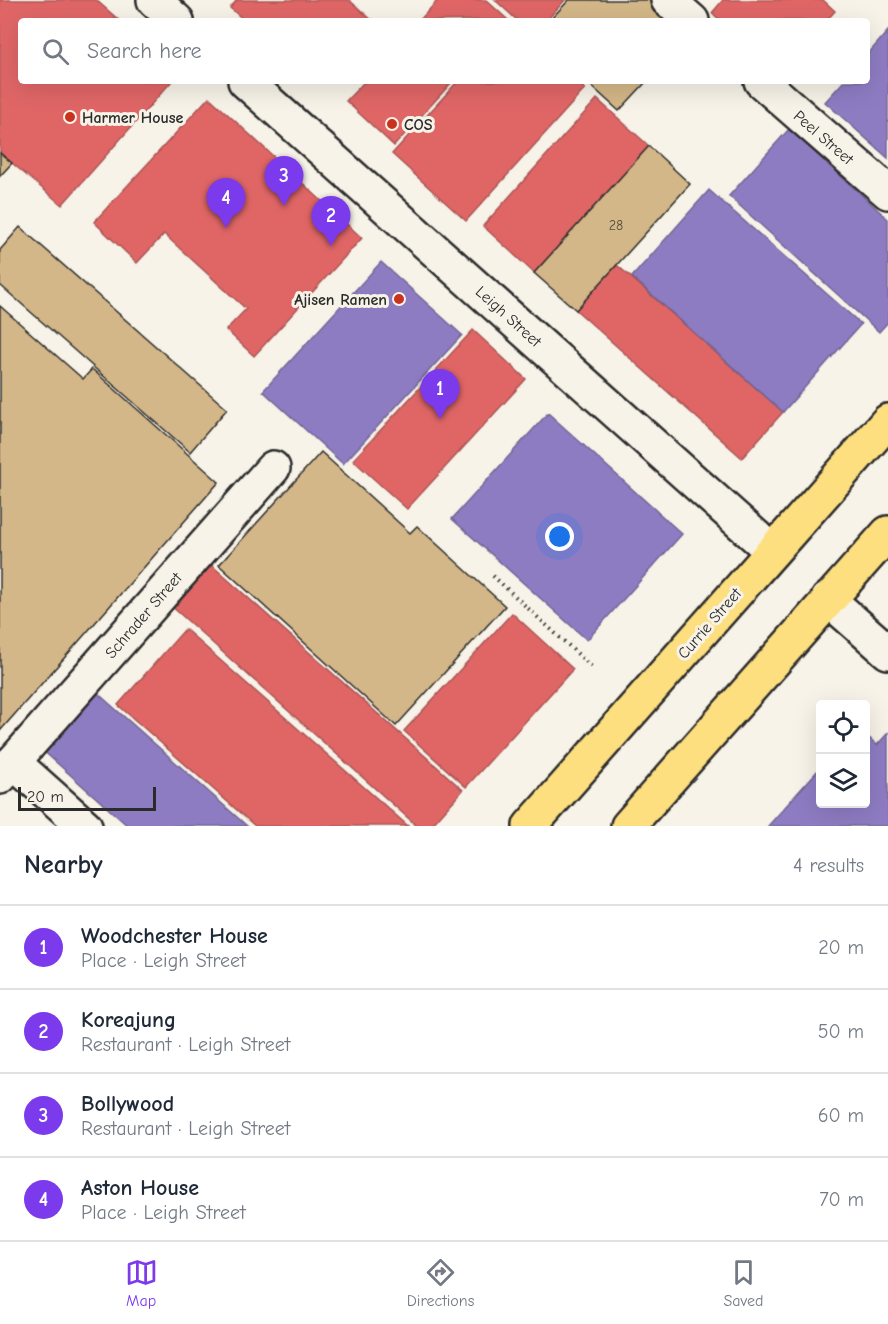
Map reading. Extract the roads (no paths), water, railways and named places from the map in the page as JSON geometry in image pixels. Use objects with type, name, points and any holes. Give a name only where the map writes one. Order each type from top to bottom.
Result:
[{"type":"main road","name":"Currie Street","points":[[530,826],[888,421]]},
{"type":"main road","points":[[628,826],[888,533]]},
{"type":"street","points":[[154,0],[174,18]]},
{"type":"street","points":[[668,0],[689,18]]},
{"type":"street","name":"Leigh Street","points":[[248,84],[772,551]]},
{"type":"street","name":"Peel Street","points":[[764,84],[888,192]]},
{"type":"street","name":"Schrader Street","points":[[7,770],[273,468]]},
{"type":"street","points":[[828,599],[888,652]]},
{"type":"street","points":[[7,770],[85,826]]},
{"type":"place","name":"Harmer House","points":[[70,117]]},
{"type":"place","name":"COS","points":[[392,124]]},
{"type":"place","name":"Bollywood","points":[[284,206]]},
{"type":"place","name":"Aston House","points":[[226,228]]},
{"type":"place","name":"Koreajung","points":[[331,246]]},
{"type":"place","name":"Ajisen Ramen","points":[[399,299]]},
{"type":"place","name":"Woodchester House","points":[[440,419]]}]
